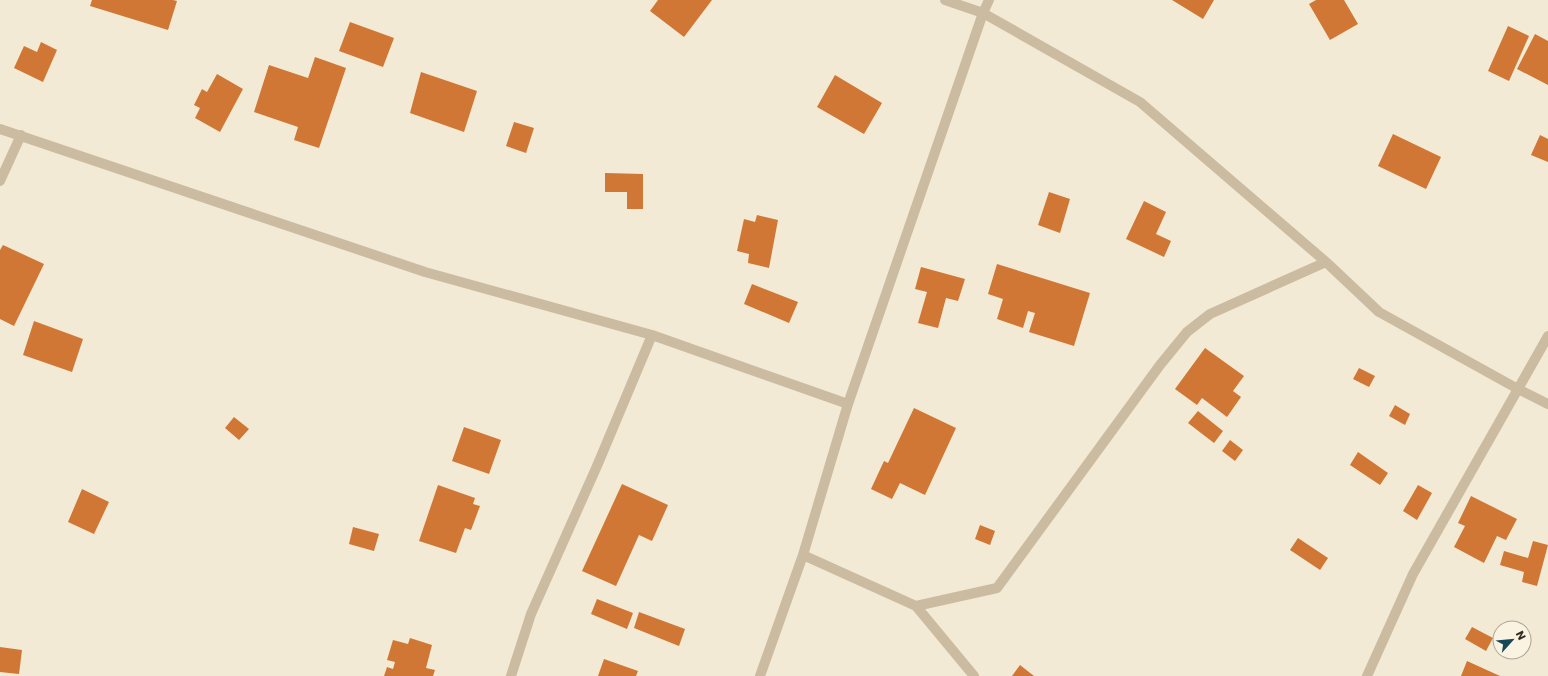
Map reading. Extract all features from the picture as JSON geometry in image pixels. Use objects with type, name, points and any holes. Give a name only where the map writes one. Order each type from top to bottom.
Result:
[{"type":"street","points":[[945,0],[983,13],[1140,102],[1326,262],[1379,312],[1548,404]]},
{"type":"street","points":[[760,676],[802,555],[848,404],[983,13],[989,0]]},
{"type":"street","points":[[0,129],[425,272],[652,335],[848,404]]},
{"type":"street","points":[[0,181],[21,136]]},
{"type":"street","points":[[916,606],[997,588],[1160,365],[1187,332],[1210,314],[1326,262]]},
{"type":"street","points":[[511,676],[531,614],[597,466],[652,335]]},
{"type":"street","points":[[1367,676],[1413,574],[1548,336]]},
{"type":"street","points":[[802,555],[916,606],[974,676]]},
{"type":"building","points":[[92,0],[177,1],[168,30],[90,6]]},
{"type":"building","points":[[658,0],[712,0],[684,37],[650,11]]},
{"type":"building","points":[[1172,0],[1214,0],[1203,19]]},
{"type":"building","points":[[1316,0],[1344,0],[1358,24],[1330,40],[1309,4]]},
{"type":"building","points":[[350,22],[394,38],[383,67],[339,51]]},
{"type":"building","points":[[1508,26],[1529,36],[1509,81],[1488,71]]},
{"type":"building","points":[[1535,34],[1548,41],[1548,85],[1517,69]]},
{"type":"building","points":[[41,42],[57,50],[43,82],[14,68],[24,46],[37,52]]},
{"type":"building","points":[[315,57],[346,68],[319,148],[294,140],[298,127],[254,112],[269,65],[308,78]]},
{"type":"building","points":[[421,72],[477,91],[464,132],[410,113]]},
{"type":"building","points":[[217,74],[243,89],[220,132],[195,118],[200,108],[194,105],[202,89],[207,92]]},
{"type":"building","points":[[835,75],[882,103],[864,134],[817,107]]},
{"type":"building","points":[[514,122],[534,128],[526,153],[506,146]]},
{"type":"building","points":[[1393,134],[1441,157],[1426,189],[1378,166]]},
{"type":"building","points":[[1540,135],[1548,139],[1548,162],[1531,155]]},
{"type":"building","points":[[605,173],[643,174],[643,209],[627,209],[627,192],[605,192]]},
{"type":"building","points":[[1049,192],[1070,199],[1060,233],[1038,225]]},
{"type":"building","points":[[1144,201],[1166,212],[1156,234],[1171,241],[1164,257],[1126,239]]},
{"type":"building","points":[[757,215],[778,220],[769,268],[748,263],[749,254],[737,251],[744,219],[755,222]]},
{"type":"building","points":[[3,245],[44,264],[14,326],[0,319],[0,250]]},
{"type":"building","points":[[997,264],[1090,293],[1074,346],[1029,332],[1035,313],[1028,311],[1023,328],[997,319],[1003,299],[988,294]]},
{"type":"building","points":[[921,267],[965,279],[958,301],[946,298],[938,328],[918,323],[927,292],[915,289]]},
{"type":"building","points":[[752,284],[798,302],[789,323],[744,304]]},
{"type":"building","points":[[34,321],[83,339],[72,372],[23,355]]},
{"type":"building","points":[[1205,348],[1244,376],[1233,391],[1241,397],[1227,417],[1202,398],[1197,405],[1175,389]]},
{"type":"building","points":[[1359,368],[1375,376],[1369,387],[1353,379]]},
{"type":"building","points":[[1395,405],[1410,414],[1405,425],[1389,416]]},
{"type":"building","points":[[914,408],[956,428],[925,495],[900,483],[892,499],[871,489],[884,461],[888,463]]},
{"type":"building","points":[[1198,411],[1223,431],[1214,443],[1188,423]]},
{"type":"building","points":[[234,417],[249,429],[239,440],[225,428]]},
{"type":"building","points":[[464,427],[501,440],[489,474],[452,461]]},
{"type":"building","points":[[1230,440],[1243,450],[1235,461],[1222,451]]},
{"type":"building","points":[[1358,452],[1388,473],[1380,485],[1350,465]]},
{"type":"building","points":[[622,484],[668,505],[652,541],[639,535],[616,586],[582,571]]},
{"type":"building","points":[[438,485],[475,498],[473,504],[480,506],[471,530],[465,528],[456,553],[419,541]]},
{"type":"building","points":[[1418,485],[1432,493],[1417,520],[1403,511]]},
{"type":"building","points":[[82,489],[109,502],[94,534],[68,522]]},
{"type":"building","points":[[1471,496],[1517,519],[1506,540],[1497,536],[1484,563],[1454,547],[1465,526],[1458,523]]},
{"type":"building","points":[[980,525],[995,531],[990,545],[975,539]]},
{"type":"building","points":[[353,527],[379,534],[374,551],[349,544]]},
{"type":"building","points":[[1298,538],[1328,558],[1320,570],[1290,550]]},
{"type":"building","points":[[1533,541],[1548,545],[1537,586],[1522,582],[1524,572],[1500,565],[1504,551],[1528,558]]},
{"type":"building","points":[[597,599],[633,613],[627,629],[591,614]]},
{"type":"building","points":[[639,612],[685,629],[679,646],[634,628]]},
{"type":"building","points":[[1472,627],[1492,637],[1486,651],[1465,639]]},
{"type":"building","points":[[410,638],[432,645],[426,668],[435,670],[433,676],[384,676],[387,667],[393,669],[395,662],[387,660],[393,640],[408,644]]},
{"type":"building","points":[[0,647],[22,650],[19,674],[0,672]]},
{"type":"building","points":[[604,659],[638,671],[636,676],[598,676]]},
{"type":"building","points":[[1467,661],[1500,676],[1461,676]]},
{"type":"building","points":[[1020,665],[1034,676],[1012,676]]}]
